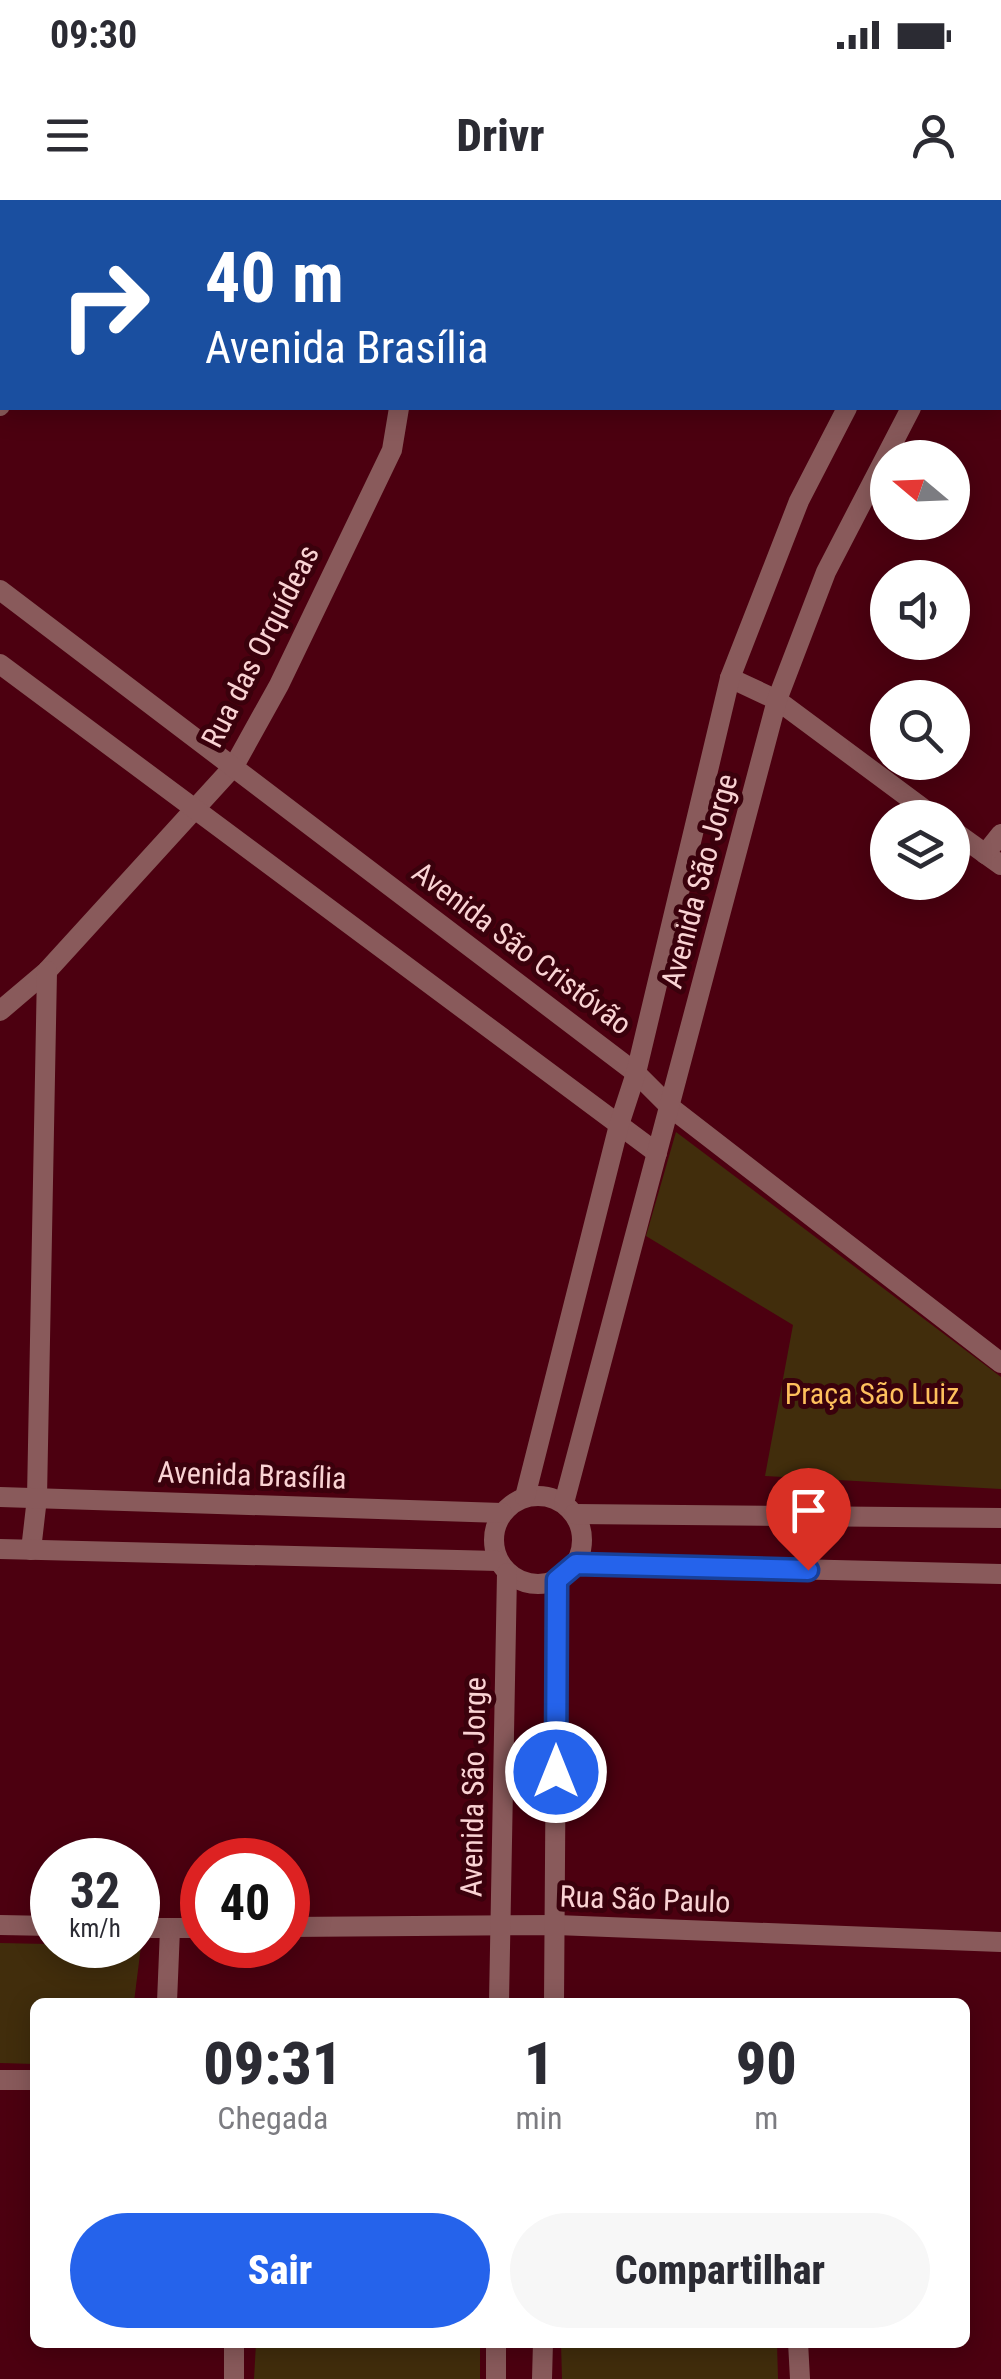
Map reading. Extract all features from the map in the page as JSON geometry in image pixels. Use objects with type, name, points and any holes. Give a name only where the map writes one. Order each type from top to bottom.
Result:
[{"type":"street","name":"Rua das Orquídeas","points":[[0,1011],[47,971],[234,766],[279,686],[392,450],[399,410]]},
{"type":"street","name":"Avenida São Jorge","points":[[525,1497],[636,1073],[730,678],[799,501],[846,410]]},
{"type":"street","name":"Avenida São Jorge","points":[[569,1509],[657,1153],[777,700],[826,572],[910,410]]},
{"type":"street","name":"Avenida São Cristóvão","points":[[0,590],[636,1073],[670,1108],[1001,1363]]},
{"type":"street","points":[[0,664],[657,1153]]},
{"type":"street","points":[[730,678],[777,700],[912,800]]},
{"type":"street","points":[[970,843],[993,860],[1001,834]]},
{"type":"street","points":[[31,1550],[37,1498],[47,971]]},
{"type":"street","points":[[502,1567],[494,1545],[494,1528],[502,1513],[525,1497],[545,1496],[569,1509],[1001,1518]]},
{"type":"street","name":"Avenida Brasília","points":[[0,1497],[502,1513]]},
{"type":"street","points":[[0,1549],[502,1567],[531,1584],[557,1580],[576,1564],[582,1548],[581,1530],[569,1509]]},
{"type":"street","points":[[576,1564],[1001,1574]]},
{"type":"street","name":"Avenida São Jorge","points":[[499,1998],[502,1567]]},
{"type":"street","points":[[554,1998],[557,1580]]},
{"type":"street","points":[[0,1925],[30,1926]]},
{"type":"street","name":"Rua São Paulo","points":[[310,1927],[556,1925],[1001,1942]]},
{"type":"street","points":[[160,1928],[180,1928]]},
{"type":"street","points":[[167,1998],[170,1928]]},
{"type":"street","points":[[0,2080],[30,2080]]},
{"type":"street","points":[[234,2348],[234,2379]]},
{"type":"street","points":[[496,2348],[496,2379]]},
{"type":"street","points":[[542,2379],[543,2348]]},
{"type":"street","points":[[798,2348],[800,2379]]},
{"type":"green space","name":"Praça São Luiz","points":[[676,1132],[1001,1377],[1001,1489],[765,1476],[793,1325],[646,1236]]},
{"type":"green space","points":[[0,1943],[30,1944],[30,1968],[138,1968],[134,1998],[30,1998],[30,2064],[0,2063]]},
{"type":"green space","points":[[256,2348],[480,2348],[480,2379],[254,2379]]},
{"type":"green space","points":[[561,2348],[777,2348],[778,2379],[562,2379]]},
{"type":"route","points":[[556,1772],[557,1580],[576,1564],[808,1570]]}]
